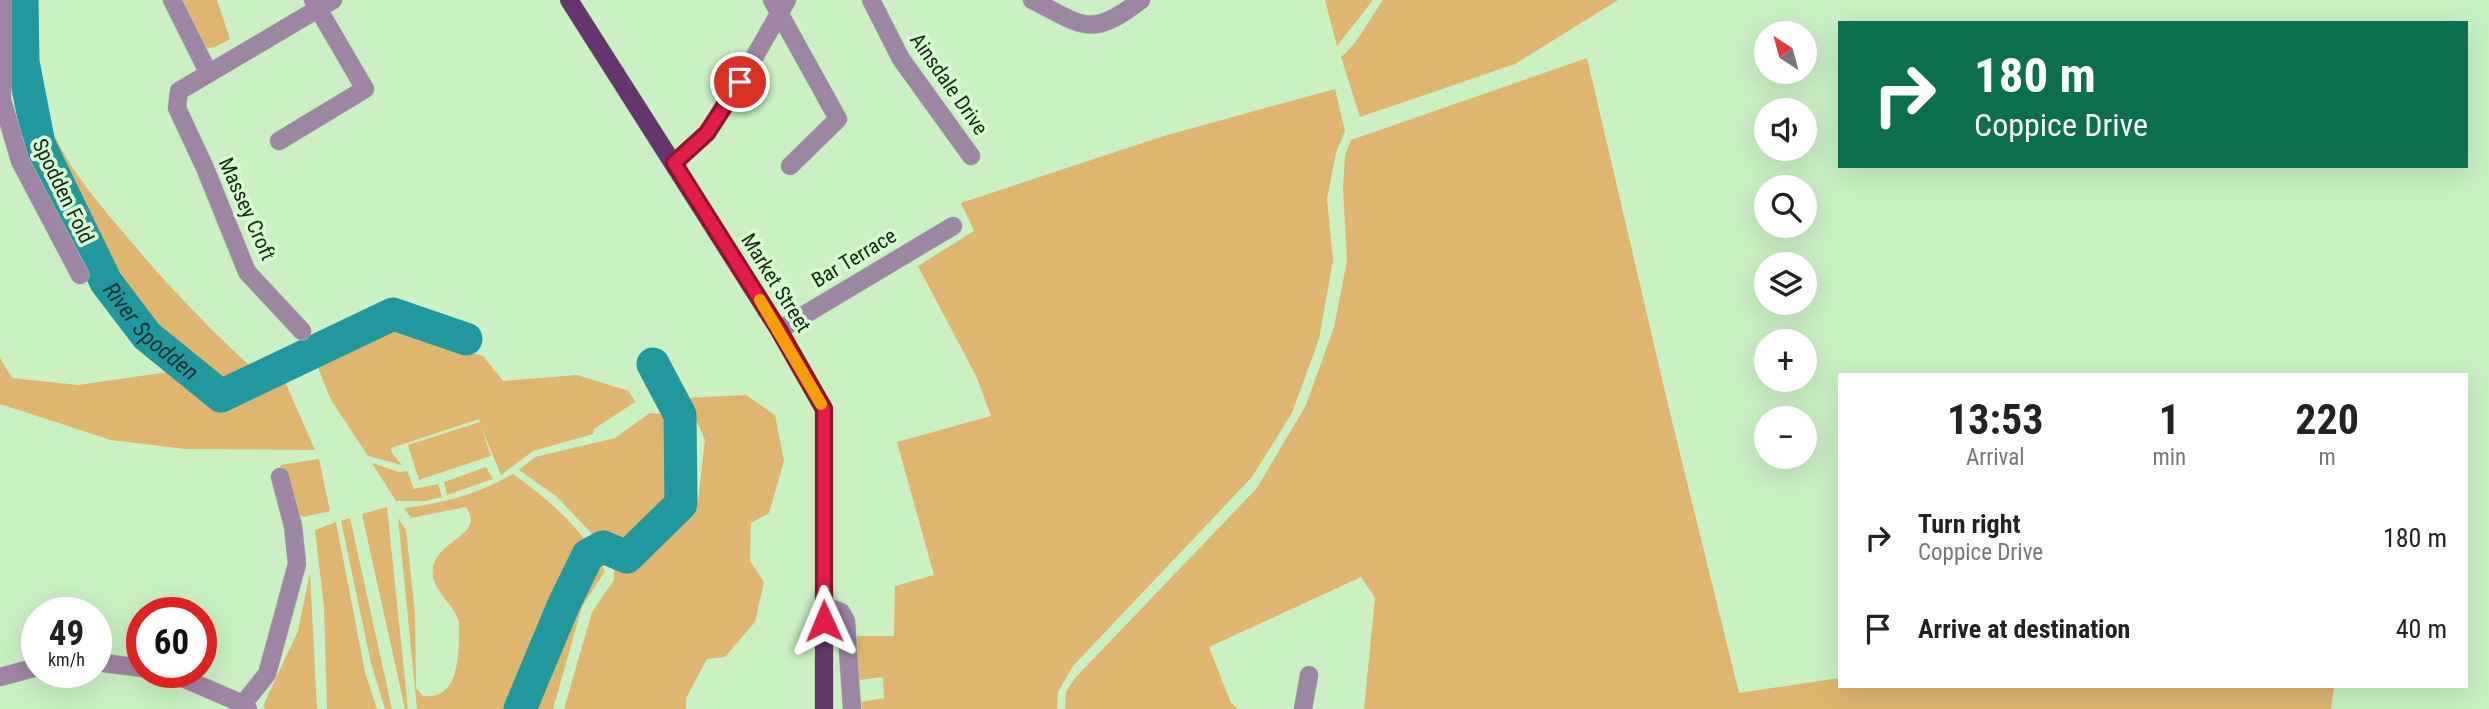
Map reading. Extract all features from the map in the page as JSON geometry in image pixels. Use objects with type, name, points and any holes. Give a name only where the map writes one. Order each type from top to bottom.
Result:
[{"type":"main road","name":"Market Street","points":[[569,0],[779,330],[824,409],[824,709]]},
{"type":"street","name":"Spodden Fold","points":[[2,0],[2,100],[20,162],[80,275]]},
{"type":"street","points":[[172,0],[208,72],[322,3],[365,89],[279,141]]},
{"type":"street","name":"Ainsdale Drive","points":[[871,0],[901,59],[971,156]]},
{"type":"street","points":[[1032,0],[1085,26],[1107,23],[1141,0]]},
{"type":"street","points":[[674,163],[707,133],[780,4]]},
{"type":"street","points":[[780,4],[838,119],[790,166]]},
{"type":"street","name":"Massey Croft","points":[[208,72],[179,90],[177,108],[205,168],[247,272],[302,331]]},
{"type":"street","name":"Bar Terrace","points":[[779,330],[953,226]]},
{"type":"street","points":[[205,688],[245,706],[267,674],[297,564],[293,526],[280,477]]},
{"type":"street","points":[[824,606],[841,612],[846,621],[852,709]]},
{"type":"street","points":[[0,677],[21,671]]},
{"type":"street","points":[[1303,709],[1309,675]]},
{"type":"shaded area","points":[[27,0],[34,0],[37,70],[45,111],[59,144],[78,175],[152,266],[233,350],[250,366],[276,355],[277,363],[220,389],[154,332],[111,278],[44,144],[29,65]]},
{"type":"shaded area","points":[[181,0],[217,0],[230,39],[215,47],[204,46]]},
{"type":"shaded area","points":[[1325,0],[1373,0],[1337,46]]},
{"type":"shaded area","points":[[1383,0],[1618,0],[1515,64],[1360,117],[1341,57],[1358,38]]},
{"type":"shaded area","points":[[1587,58],[1739,693],[1838,678],[1838,688],[2334,688],[2331,709],[1364,709],[1375,598],[1361,577],[1209,647],[1231,703],[1238,709],[1065,709],[1066,692],[1075,678],[1257,488],[1306,405],[1334,327],[1347,261],[1343,189],[1345,155],[1351,140]]},
{"type":"shaded area","points":[[1335,89],[1345,131],[1336,153],[1327,199],[1333,260],[1319,339],[1292,413],[1252,477],[1073,666],[1058,692],[1057,709],[862,709],[861,702],[884,698],[883,677],[859,680],[857,636],[894,636],[895,586],[934,575],[897,442],[991,416],[977,378],[918,266],[974,231],[961,203],[1167,135]]},
{"type":"shaded area","points":[[385,328],[483,356],[503,381],[577,375],[629,391],[635,402],[594,429],[593,434],[533,451],[501,475],[482,429],[491,456],[419,480],[408,445],[480,422],[479,419],[391,448],[402,465],[368,456],[331,400],[315,360]]},
{"type":"shaded area","points":[[0,358],[12,378],[78,385],[175,371],[217,406],[283,377],[315,450],[185,449],[111,440],[0,404]]},
{"type":"shaded area","points":[[746,395],[775,415],[784,461],[769,513],[751,523],[750,561],[764,582],[755,622],[725,657],[707,659],[686,698],[686,709],[564,709],[592,612],[614,580],[614,565],[631,562],[697,510],[705,440],[686,398]]},
{"type":"shaded area","points":[[650,413],[671,415],[669,496],[627,550],[596,538],[556,496],[519,470],[535,457],[615,438]]},
{"type":"shaded area","points":[[319,459],[330,511],[304,517],[298,515],[280,465]]},
{"type":"shaded area","points":[[372,463],[399,472],[407,471],[414,489],[438,484],[442,497],[426,501],[396,501]]},
{"type":"shaded area","points":[[486,467],[493,479],[447,495],[444,482]]},
{"type":"shaded area","points":[[513,474],[554,506],[588,544],[578,553],[513,709],[417,709],[398,518],[406,530],[415,613],[416,688],[423,696],[434,696],[448,687],[456,670],[459,621],[435,583],[434,565],[439,555],[464,533],[471,517],[466,507],[411,518],[404,508],[461,497]]},
{"type":"shaded area","points":[[387,507],[408,709],[405,709],[362,514]]},
{"type":"shaded area","points":[[350,518],[392,709],[385,709],[371,663],[341,521]]},
{"type":"shaded area","points":[[336,522],[365,672],[377,709],[327,709],[324,607],[315,530]]},
{"type":"shaded area","points":[[595,555],[605,571],[582,607],[553,709],[527,709],[574,593]]},
{"type":"shaded area","points":[[310,573],[317,709],[266,709],[263,706],[298,631]]},
{"type":"waterway","name":"River Spodden","points":[[22,0],[23,62],[39,144],[106,282],[147,336],[221,396],[393,314],[466,339]]},
{"type":"waterway","name":"River Spodden","points":[[520,709],[564,604],[588,555],[603,547],[627,557],[681,504],[680,415],[653,364]]},
{"type":"slow traffic","points":[[760,300],[821,404]]},
{"type":"route","points":[[740,82],[707,133],[674,163],[779,330],[824,409],[824,621]]}]
